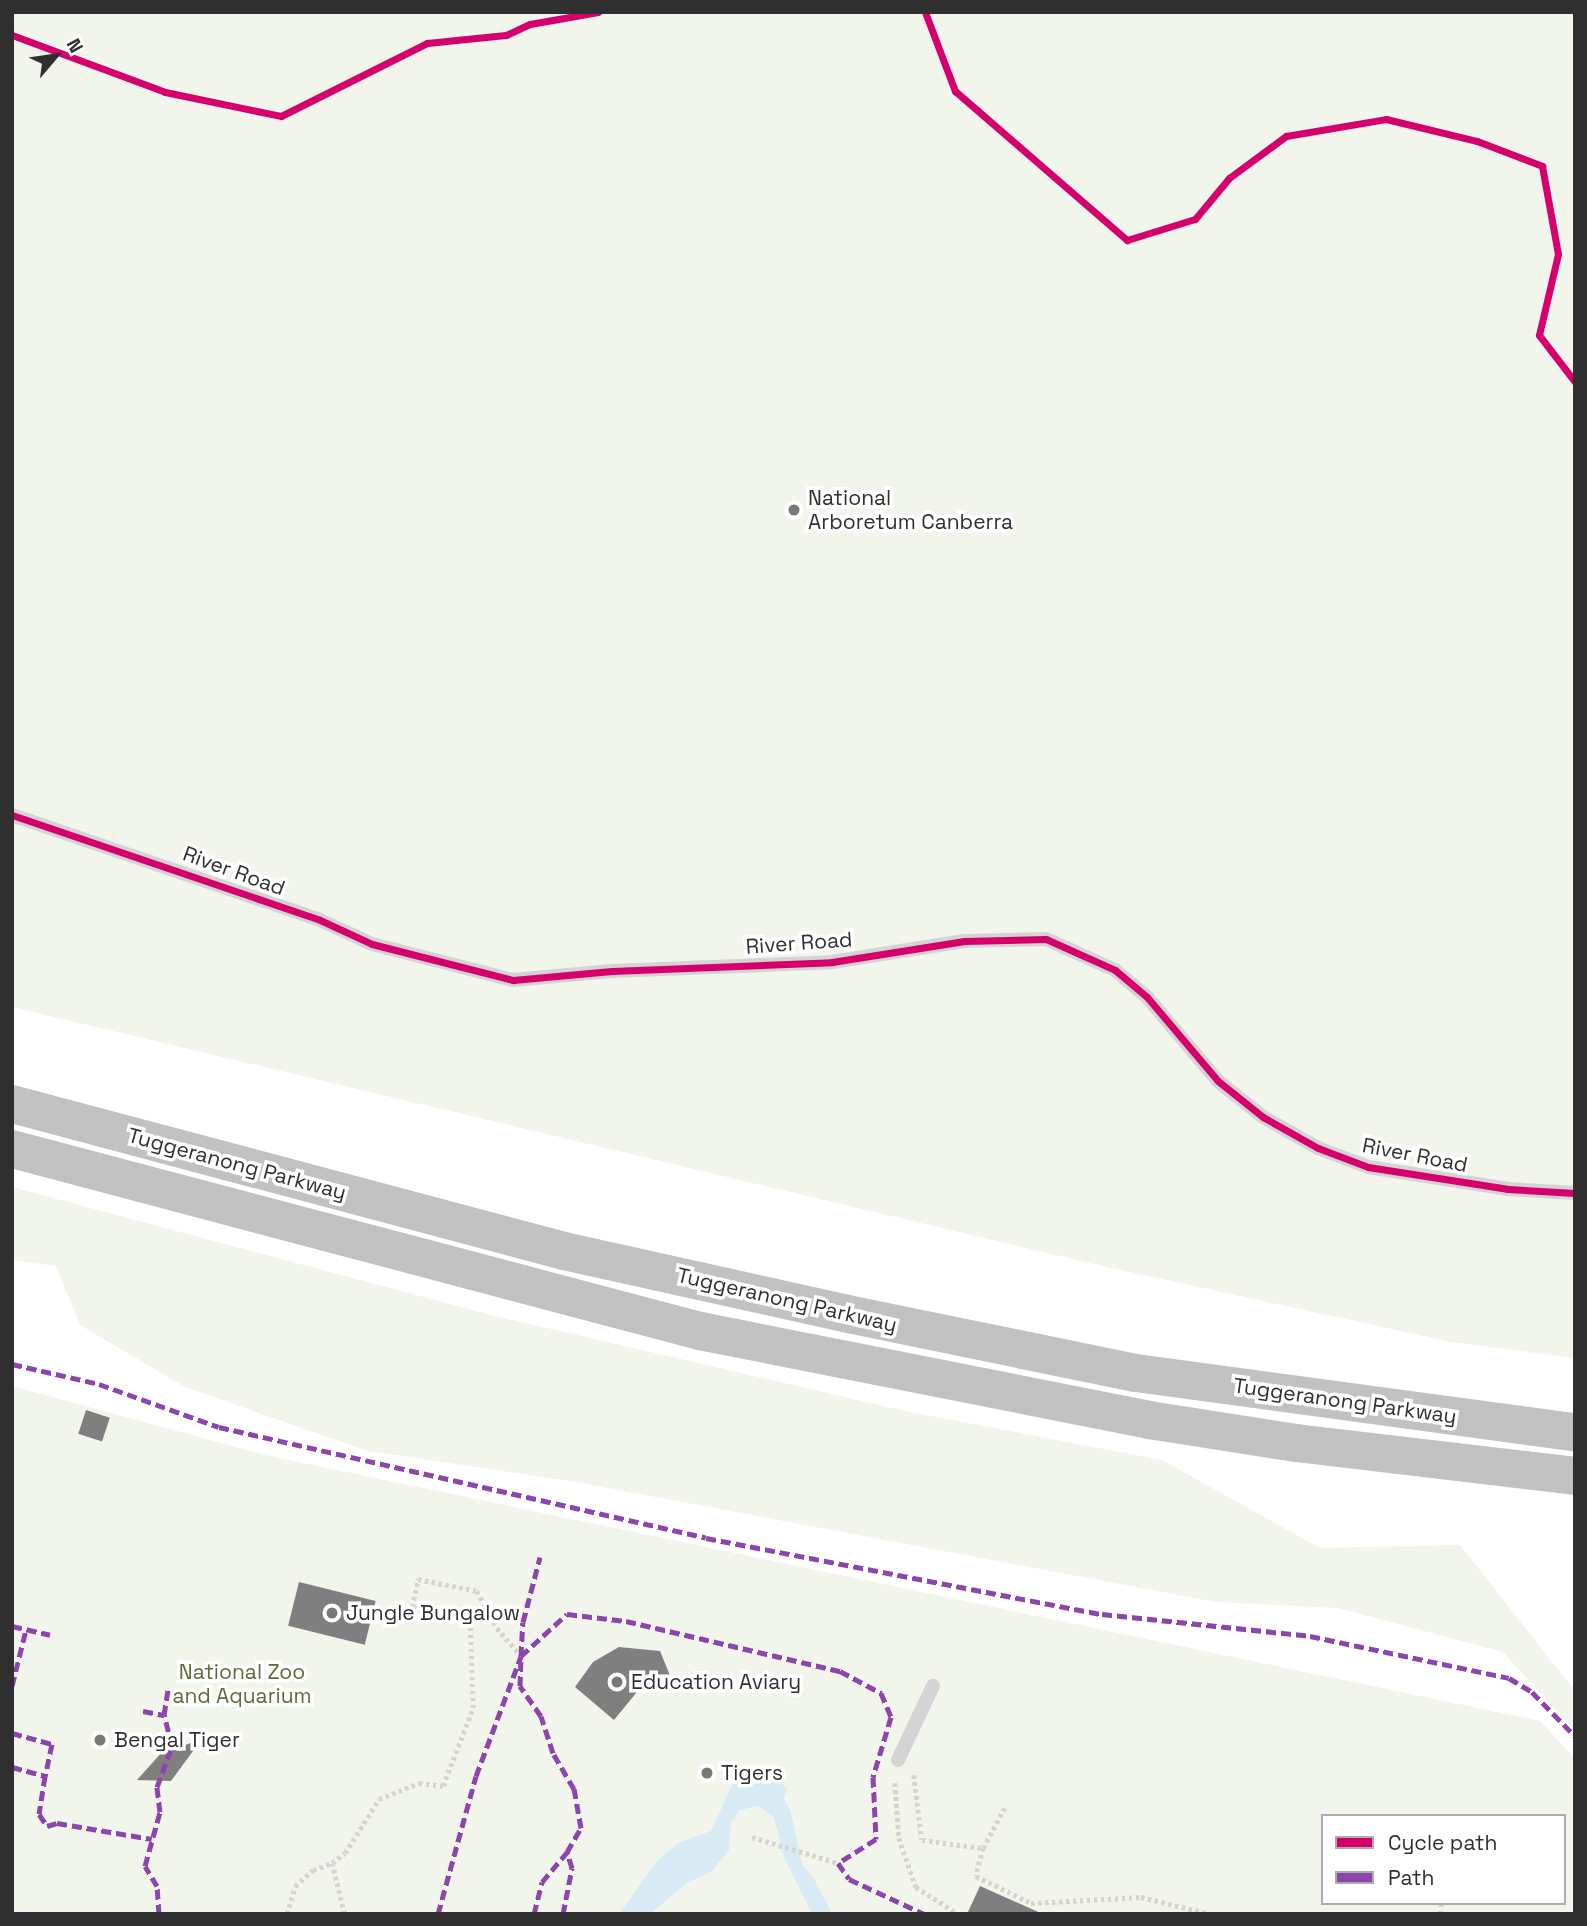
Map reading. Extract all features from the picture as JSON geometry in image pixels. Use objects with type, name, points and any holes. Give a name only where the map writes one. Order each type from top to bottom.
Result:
[{"type":"highway","name":"Tuggeranong Parkway","points":[[12,1104],[564,1251],[848,1314],[1136,1373],[1575,1432]]},
{"type":"highway","name":"Tuggeranong Parkway","points":[[12,1149],[699,1331],[1149,1420],[1377,1454],[1575,1476]]},
{"type":"lane","name":"River Road","points":[[12,815],[320,920],[372,944],[513,980],[612,971],[832,962],[964,941],[1046,939],[1115,970],[1147,997],[1218,1080],[1263,1117],[1318,1148],[1368,1167],[1508,1189],[1575,1194]]},
{"type":"lane","points":[[898,1760],[933,1686]]},
{"type":"path","points":[[287,1914],[295,1886],[313,1870],[332,1863],[345,1853],[379,1799],[419,1783],[443,1786],[473,1708],[470,1624],[412,1607],[418,1579],[477,1591],[497,1628],[520,1656]]},
{"type":"path","points":[[958,1914],[916,1887],[899,1838],[895,1790],[898,1760],[912,1766],[922,1840],[984,1848]]},
{"type":"path","points":[[1005,1807],[984,1848],[976,1876],[1031,1903],[1141,1897],[1211,1914]]},
{"type":"path","points":[[752,1837],[838,1863]]},
{"type":"path","points":[[332,1863],[344,1914]]},
{"type":"green space","name":"National Arboretum Canberra","points":[[12,12],[1575,12],[1575,1358],[1451,1342],[1098,1265],[12,1007]]},
{"type":"green space","points":[[12,1187],[491,1315],[905,1411],[1162,1460],[1320,1548],[1460,1545],[1575,1691],[1575,1731],[1503,1652],[1338,1608],[1216,1602],[570,1481],[368,1451],[185,1387],[80,1325],[56,1266],[12,1260]]},
{"type":"green space","name":"National Zoo and Aquarium","points":[[12,1386],[265,1455],[1540,1721],[1575,1759],[1575,1914],[12,1914]]},
{"type":"shaded area","points":[[764,1765],[787,1789],[784,1798],[791,1813],[802,1865],[812,1875],[832,1914],[812,1914],[784,1857],[774,1817],[758,1806],[740,1810],[731,1822],[729,1850],[712,1871],[687,1883],[650,1914],[619,1914],[657,1861],[678,1843],[711,1831],[734,1781]]},
{"type":"building","points":[[86,1410],[110,1418],[102,1442],[78,1434]]},
{"type":"building","name":"Jungle Bungalow","points":[[299,1582],[376,1601],[365,1645],[288,1626]]},
{"type":"building","name":"Education Aviary","points":[[619,1647],[660,1651],[671,1678],[641,1687],[614,1720],[575,1687],[593,1662]]},
{"type":"building","points":[[201,1740],[171,1781],[137,1780],[162,1752]]},
{"type":"building","points":[[980,1886],[1043,1914],[967,1914]]},
{"type":"marked path","points":[[12,1364],[99,1384],[219,1427],[706,1538],[1102,1614],[1310,1636],[1509,1678],[1532,1692],[1575,1736]]},
{"type":"marked path","points":[[438,1914],[476,1776],[521,1656],[523,1622],[540,1557]]},
{"type":"marked path","points":[[563,1914],[572,1868],[567,1852],[581,1828],[574,1789],[553,1753],[541,1716],[520,1686],[521,1656],[567,1614],[626,1621],[840,1671],[881,1693],[891,1717],[873,1777],[876,1839],[838,1863],[849,1879],[924,1914]]},
{"type":"marked path","points":[[12,1626],[50,1635]]},
{"type":"marked path","points":[[12,1686],[26,1630]]},
{"type":"marked path","points":[[159,1914],[157,1886],[145,1866],[160,1812],[157,1787],[172,1746],[164,1715],[168,1689]]},
{"type":"marked path","points":[[143,1711],[164,1715]]},
{"type":"marked path","points":[[12,1733],[52,1744],[45,1776]]},
{"type":"marked path","points":[[12,1767],[45,1776],[39,1814],[47,1826],[57,1823],[152,1839]]},
{"type":"marked path","points":[[534,1914],[542,1882],[567,1852]]},
{"type":"cycle path","points":[[12,35],[165,92],[281,116],[427,43],[506,35],[530,24],[598,12]]},
{"type":"cycle path","points":[[925,12],[955,91],[1127,240],[1195,219],[1229,178],[1286,136],[1386,119],[1477,141],[1542,166],[1558,254],[1539,335],[1575,382]]},
{"type":"cycle path","points":[[12,815],[320,920],[372,944],[513,980],[612,971],[832,962],[964,941],[1046,939],[1115,970],[1147,997],[1218,1081],[1263,1117],[1318,1148],[1368,1167],[1508,1189],[1575,1193]]},
{"type":"place","name":"National Arboretum Canberra","points":[[794,510]]},
{"type":"place","name":"Jungle Bungalow","points":[[332,1613]]},
{"type":"place","name":"Education Aviary","points":[[617,1682]]},
{"type":"place","name":"Bengal Tiger","points":[[100,1740]]},
{"type":"place","name":"Tigers","points":[[707,1773]]}]
